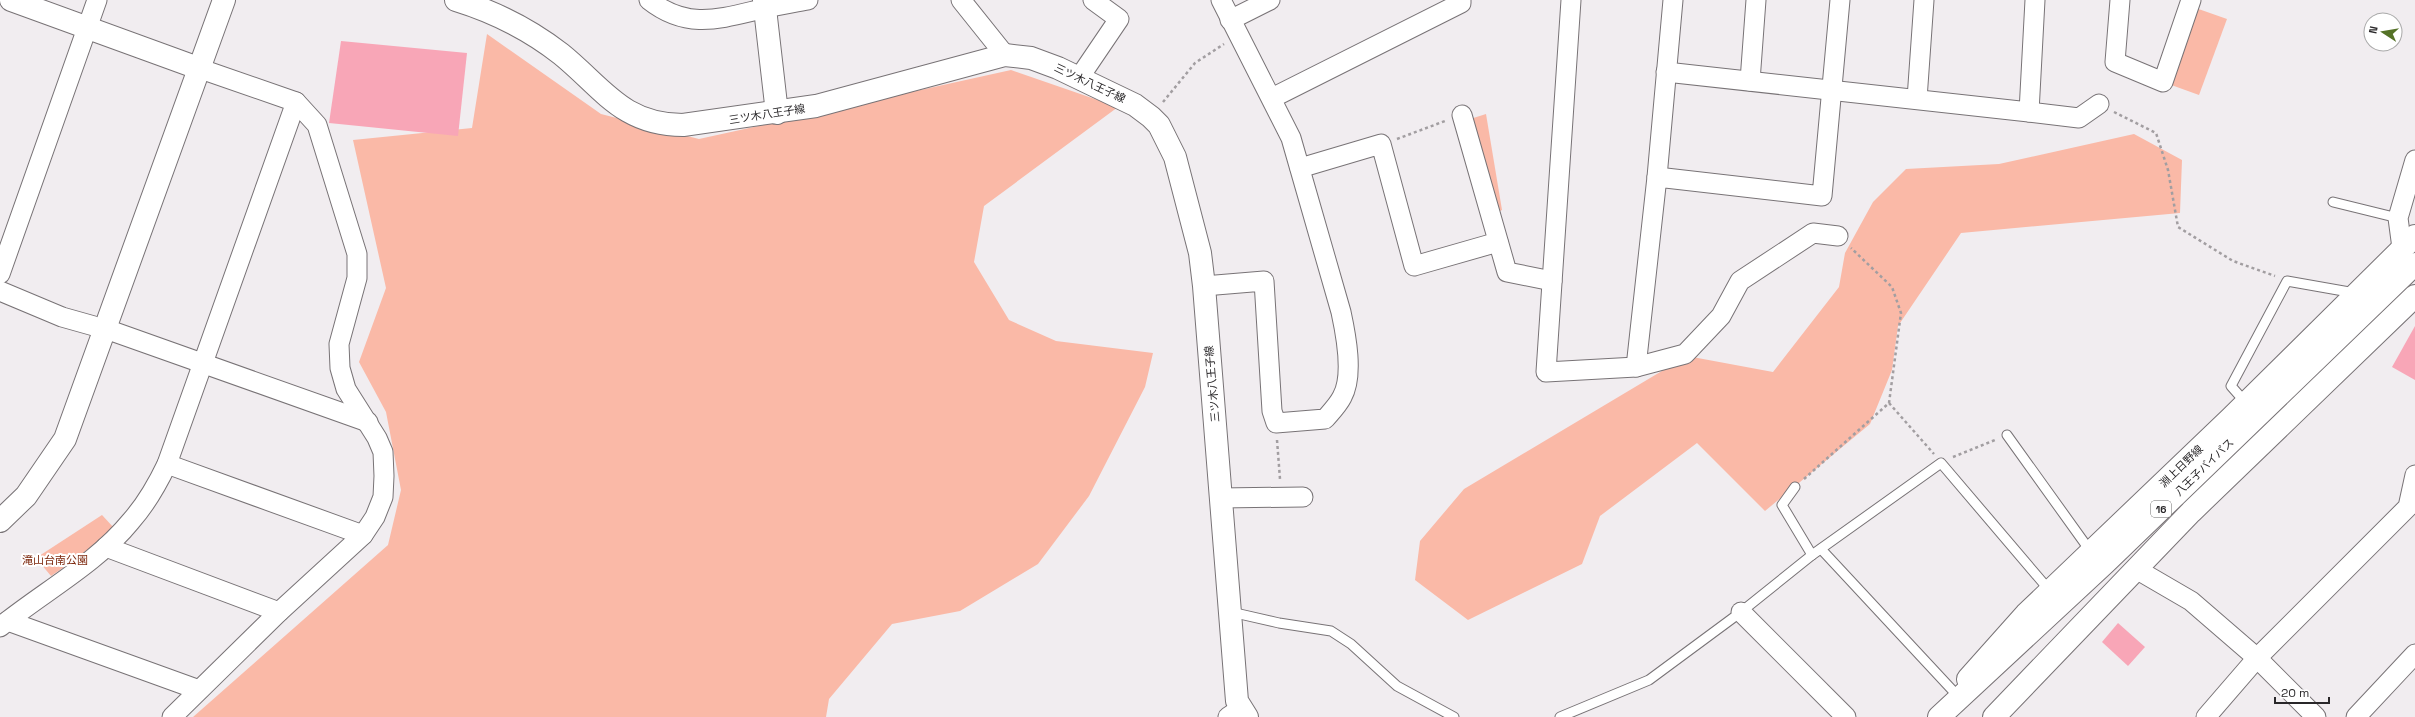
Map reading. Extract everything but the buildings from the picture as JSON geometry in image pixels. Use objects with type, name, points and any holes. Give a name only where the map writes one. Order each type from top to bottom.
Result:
[{"type":"main road","points":[[11,0],[198,68]]},
{"type":"main road","points":[[0,521],[26,496],[65,440],[100,327],[224,0]]},
{"type":"main road","name":"三ツ木八王子線","points":[[456,0],[506,19],[540,39],[561,54],[608,99],[642,118],[661,124],[682,125],[777,113],[816,106],[875,92],[1005,55],[1031,58],[1079,78],[1134,105],[1151,117],[1165,135],[1175,157],[1200,254],[1204,286],[1220,498],[1231,612],[1238,714]]},
{"type":"main road","points":[[764,4],[777,113]]},
{"type":"main road","name":"淵上日野線","points":[[1934,717],[2026,614],[2246,403],[2356,294],[2412,252]]},
{"type":"main road","name":"八王子バイパス","points":[[1939,717],[2105,563],[2381,297],[2412,252]]},
{"type":"main road","name":"16","points":[[1994,717],[2191,512],[2415,296]]},
{"type":"street","points":[[0,274],[96,0]]},
{"type":"street","points":[[649,0],[677,16],[703,21],[722,19],[764,4],[808,0]]},
{"type":"street","points":[[961,0],[1005,55]]},
{"type":"street","points":[[1079,78],[1119,19],[1092,0]]},
{"type":"street","points":[[1204,286],[1264,281],[1272,411],[1276,423],[1325,419],[1343,396],[1347,380],[1346,336],[1341,312],[1291,138],[1221,0]]},
{"type":"street","points":[[1234,27],[1270,0]]},
{"type":"street","points":[[1272,98],[1461,3],[1461,0]]},
{"type":"street","points":[[1571,0],[1546,372],[1636,367],[1686,354],[1721,316],[1740,280],[1813,233],[1838,236]]},
{"type":"street","points":[[1636,367],[1657,177],[1673,0]]},
{"type":"street","points":[[1750,81],[1756,0]]},
{"type":"street","points":[[1657,177],[1822,196],[1840,0]]},
{"type":"street","points":[[1917,99],[1924,0]]},
{"type":"street","points":[[2029,112],[2035,0]]},
{"type":"street","points":[[2120,0],[2115,62],[2163,82],[2191,0]]},
{"type":"street","points":[[172,717],[279,612],[363,535],[375,517],[382,496],[384,476],[383,452],[368,422],[346,389],[340,368],[339,344],[357,278],[357,254],[317,125],[296,102],[198,68]]},
{"type":"street","points":[[1666,72],[2079,118],[2099,104]]},
{"type":"street","points":[[4,624],[106,547],[131,522],[153,494],[167,464],[296,102]]},
{"type":"street","points":[[1462,115],[1507,272],[1552,281]]},
{"type":"street","points":[[1300,168],[1381,144],[1414,266],[1498,242]]},
{"type":"street","points":[[2412,252],[2398,218],[2415,160]]},
{"type":"street","points":[[0,290],[62,317],[100,327],[368,422]]},
{"type":"street","points":[[167,464],[363,535]]},
{"type":"street","points":[[2206,717],[2257,658],[2412,510],[2415,475]]},
{"type":"street","points":[[1220,498],[1303,497]]},
{"type":"street","points":[[106,547],[279,612]]},
{"type":"street","points":[[2136,569],[2191,601],[2257,658],[2316,717]]},
{"type":"street","points":[[1741,612],[1846,717]]},
{"type":"street","points":[[4,624],[199,690]]},
{"type":"street","points":[[2356,717],[2415,654]]},
{"type":"lane","points":[[2333,202],[2398,218]]},
{"type":"lane","points":[[2246,403],[2231,386],[2287,281],[2356,294]]},
{"type":"lane","points":[[2007,435],[2091,552]]},
{"type":"lane","points":[[1560,717],[1648,680],[1741,612],[1812,555],[1941,463],[2050,591]]},
{"type":"lane","points":[[1794,487],[1782,505],[1812,555]]},
{"type":"lane","points":[[1821,549],[1955,693]]},
{"type":"lane","points":[[1231,612],[1279,623],[1331,631],[1351,644],[1397,686],[1454,717]]},
{"type":"path","points":[[1151,117],[1195,63],[1234,27]]},
{"type":"path","points":[[2099,104],[2156,134],[2168,170],[2178,227],[2233,261],[2287,281]]},
{"type":"path","points":[[1381,144],[1462,115]]},
{"type":"path","points":[[1794,487],[1889,403],[1902,312],[1892,287],[1838,236]]},
{"type":"path","points":[[1889,403],[1941,463],[2007,435]]},
{"type":"path","points":[[1276,423],[1281,497]]},
{"type":"green space","points":[[2190,6],[2227,19],[2199,95],[2163,82]]},
{"type":"green space","points":[[487,34],[601,114],[699,139],[1011,70],[1118,107],[984,206],[974,262],[1009,320],[1056,341],[1153,353],[1145,387],[1089,496],[1038,564],[960,611],[892,624],[829,699],[826,717],[193,717],[388,545],[401,490],[386,412],[359,362],[386,288],[353,140],[472,128]]},
{"type":"green space","points":[[1486,114],[1502,210],[1491,216],[1464,121]]},
{"type":"green space","points":[[2134,134],[2182,160],[2180,213],[1961,233],[1898,326],[1892,370],[1870,424],[1765,511],[1697,443],[1600,516],[1582,564],[1468,620],[1415,580],[1420,541],[1464,489],[1687,356],[1773,372],[1839,287],[1845,253],[1873,202],[1906,169],[1999,164]]},
{"type":"green space","name":"滝山台南公園","points":[[102,515],[114,528],[92,548],[51,576],[36,558]]}]
